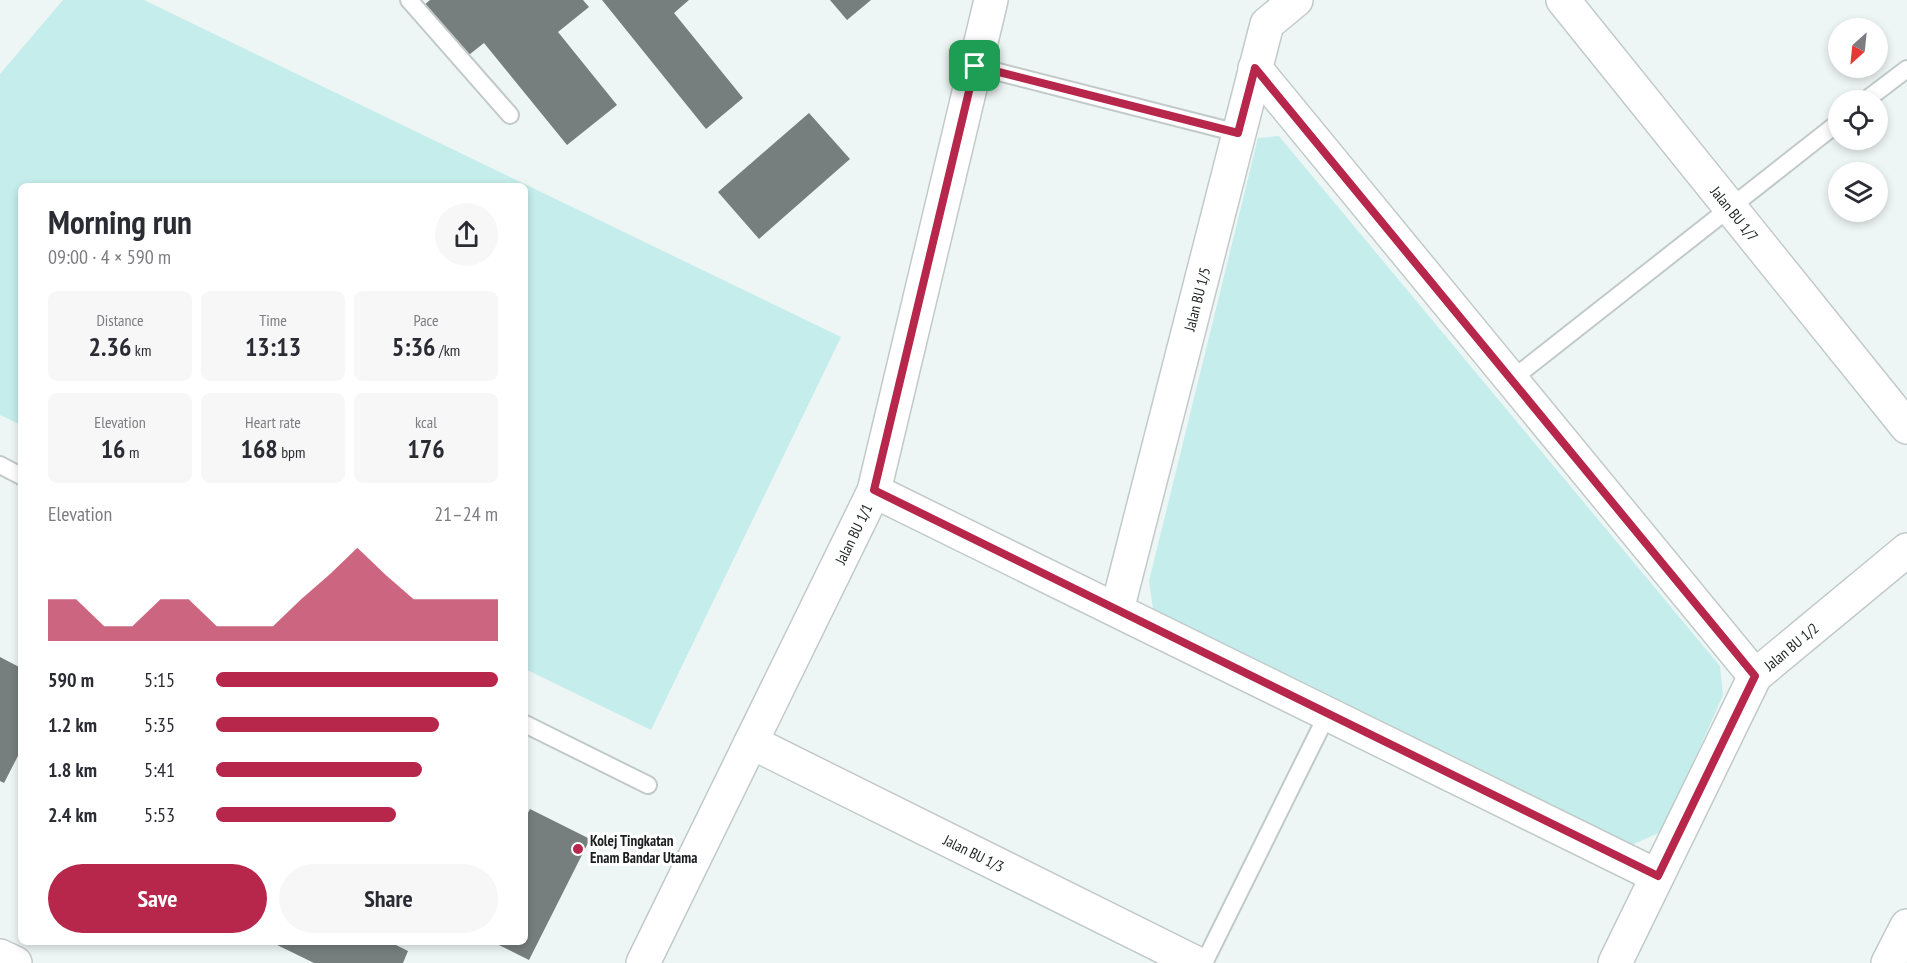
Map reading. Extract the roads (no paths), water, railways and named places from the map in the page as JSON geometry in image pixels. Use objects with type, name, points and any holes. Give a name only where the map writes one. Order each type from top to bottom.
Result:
[{"type":"street","name":"Jalan BU 1/1","points":[[643,963],[874,490],[991,0]]},
{"type":"street","name":"Jalan BU 1/5","points":[[1117,610],[1267,24],[1296,0]]},
{"type":"street","name":"Jalan BU 1/7","points":[[1563,0],[1907,427]]},
{"type":"street","points":[[1255,68],[1755,676]]},
{"type":"street","points":[[874,490],[1658,876]]},
{"type":"street","name":"Jalan BU 1/2","points":[[1615,963],[1755,676],[1907,550]]},
{"type":"street","name":"Jalan BU 1/3","points":[[751,742],[1196,963]]},
{"type":"street","points":[[1888,963],[1907,926]]},
{"type":"street","points":[[0,956],[15,963]]},
{"type":"lane","points":[[409,0],[510,115]]},
{"type":"lane","points":[[975,66],[1238,133]]},
{"type":"lane","points":[[1879,90],[1907,69]]},
{"type":"lane","points":[[1511,380],[1828,131]]},
{"type":"lane","points":[[0,465],[18,474]]},
{"type":"lane","points":[[1204,963],[1328,713]]},
{"type":"lane","points":[[528,725],[648,785]]},
{"type":"place","name":"Kolej Tingkatan Enam Bandar Utama","points":[[578,849]]}]
